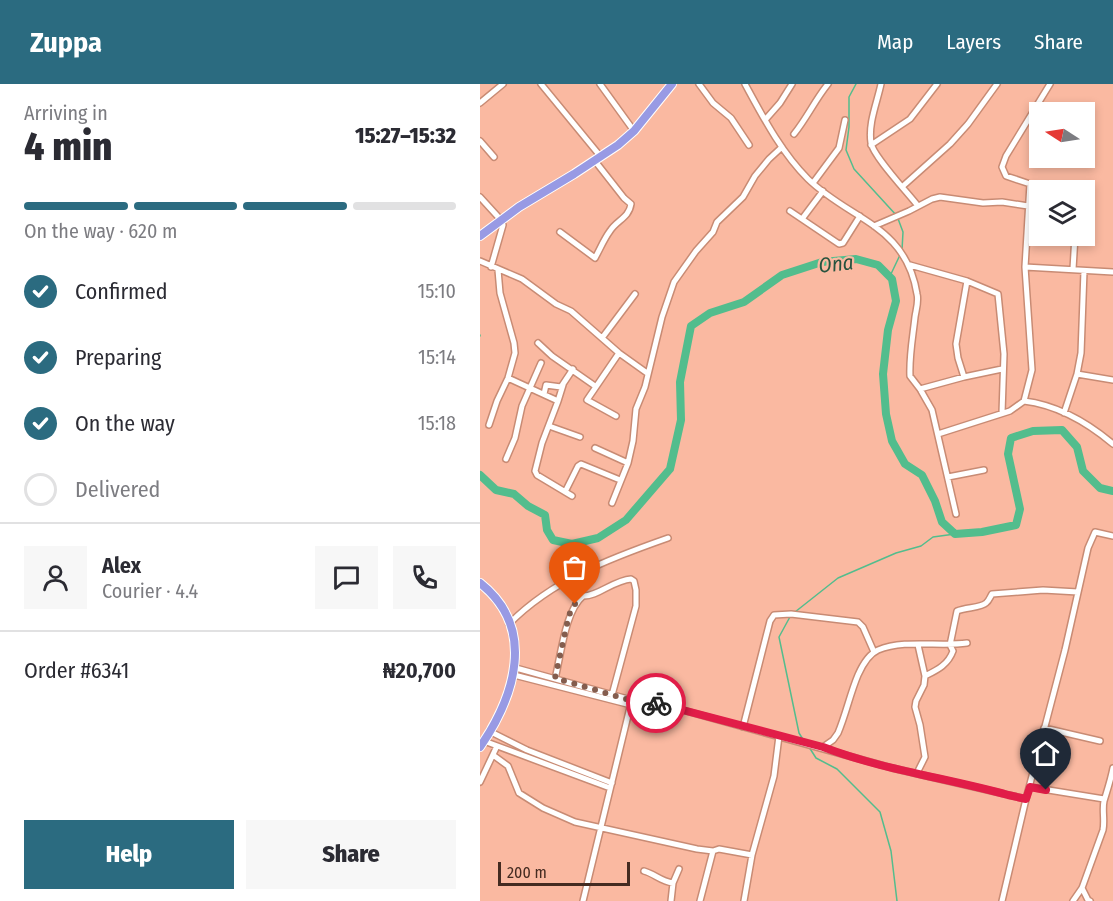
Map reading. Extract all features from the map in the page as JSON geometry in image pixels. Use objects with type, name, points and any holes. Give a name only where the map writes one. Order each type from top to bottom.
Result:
[{"type":"highway","points":[[481,234],[519,207],[598,159],[634,131],[672,84]]},
{"type":"highway","points":[[480,583],[497,600],[509,624],[515,647],[515,672],[507,696],[482,744]]},
{"type":"street","points":[[480,103],[503,84]]},
{"type":"street","points":[[541,84],[598,159],[624,198],[632,204],[627,216],[611,228],[595,258],[560,232]]},
{"type":"street","points":[[600,84],[634,131]]},
{"type":"street","points":[[699,84],[713,103],[731,118],[749,145]]},
{"type":"street","points":[[745,84],[782,147],[813,183],[874,226],[902,252],[910,265],[918,300],[910,376],[932,410],[956,514]]},
{"type":"street","points":[[765,120],[780,103],[792,84]]},
{"type":"street","points":[[794,134],[828,84]]},
{"type":"street","points":[[881,84],[871,127],[871,146],[918,206]]},
{"type":"street","points":[[871,146],[910,119],[937,84]]},
{"type":"street","points":[[903,186],[954,140],[997,84]]},
{"type":"street","points":[[938,434],[1015,409],[1024,401],[1032,370],[1025,267],[1029,183],[1006,176],[1002,167],[1046,86]]},
{"type":"street","points":[[813,183],[839,148],[845,120]]},
{"type":"street","points":[[480,141],[494,157]]},
{"type":"street","points":[[612,503],[628,463],[636,409],[645,387],[674,282],[713,232],[717,222],[742,197],[755,176],[782,147]]},
{"type":"street","points":[[802,219],[823,191]]},
{"type":"street","points":[[480,197],[503,225],[491,267]]},
{"type":"street","points":[[874,226],[940,197],[1028,206]]},
{"type":"street","points":[[790,211],[841,244],[860,216]]},
{"type":"street","points":[[1073,269],[1074,246]]},
{"type":"street","points":[[480,261],[522,279],[556,304],[571,311],[647,373]]},
{"type":"street","points":[[910,265],[967,281],[992,290],[999,297],[1004,354],[1002,413]]},
{"type":"street","points":[[1025,267],[1113,272]]},
{"type":"street","points":[[489,425],[497,400],[508,378],[515,353],[500,293],[498,270]]},
{"type":"street","points":[[1064,413],[1077,374],[1081,353],[1084,271]]},
{"type":"street","points":[[964,377],[956,344],[967,281]]},
{"type":"street","points":[[602,338],[635,294]]},
{"type":"street","points":[[538,343],[552,356],[595,386]]},
{"type":"street","points":[[616,416],[588,400],[595,386],[620,353]]},
{"type":"street","points":[[506,459],[522,406],[541,363]]},
{"type":"street","points":[[572,496],[537,475],[535,471],[563,385],[573,369]]},
{"type":"street","points":[[920,389],[1002,369]]},
{"type":"street","points":[[1077,374],[1113,380]]},
{"type":"street","points":[[508,378],[558,401]]},
{"type":"street","points":[[544,394],[547,384],[558,387],[563,385]]},
{"type":"street","points":[[1024,401],[1040,403],[1064,413],[1113,444]]},
{"type":"street","points":[[549,426],[580,437]]},
{"type":"street","points":[[595,448],[628,463]]},
{"type":"street","points":[[565,492],[581,464],[620,480]]},
{"type":"street","points":[[948,477],[984,470]]},
{"type":"street","points":[[1002,901],[1093,534],[1096,532],[1113,536]]},
{"type":"street","points":[[509,624],[524,608],[560,584],[615,558],[668,538]]},
{"type":"street","points":[[555,678],[569,615],[578,600],[616,582],[631,579],[634,581],[636,590],[636,606],[612,695]]},
{"type":"street","points":[[924,676],[941,668],[949,659],[953,651],[950,645],[957,611],[968,606],[977,608],[987,603],[992,594],[1043,590],[1078,591]]},
{"type":"street","points":[[742,727],[768,627],[774,615],[781,613],[858,622],[863,627],[874,652]]},
{"type":"street","points":[[823,747],[838,733],[859,673],[874,652],[888,647],[968,643]]},
{"type":"street","points":[[917,773],[925,753],[916,702],[924,684],[918,645]]},
{"type":"street","points":[[515,672],[555,678],[633,702]]},
{"type":"street","points":[[515,672],[633,702],[648,701],[823,747],[844,755],[1026,799]]},
{"type":"street","points":[[583,901],[633,702]]},
{"type":"street","points":[[1044,728],[1100,741]]},
{"type":"street","points":[[489,731],[611,786]]},
{"type":"street","points":[[744,901],[752,855],[774,776],[779,736]]},
{"type":"street","points":[[507,750],[511,742]]},
{"type":"street","points":[[482,744],[497,746],[611,786]]},
{"type":"street","points":[[480,782],[497,746]]},
{"type":"street","points":[[517,754],[521,747]]},
{"type":"street","points":[[493,755],[508,766],[519,793],[560,817],[697,849],[713,851],[719,849],[752,855]]},
{"type":"street","points":[[1073,901],[1082,888],[1105,822],[1104,799],[1113,768]]},
{"type":"street","points":[[1030,787],[1104,799]]},
{"type":"street","points":[[700,901],[713,851]]},
{"type":"street","points":[[671,901],[673,883],[679,869]]},
{"type":"street","points":[[644,871],[663,882],[673,883]]},
{"type":"street","points":[[1082,888],[1090,901]]},
{"type":"waterway","points":[[856,84],[849,97],[846,150],[854,169],[897,216],[903,232],[902,250]]},
{"type":"waterway","points":[[890,276],[900,255]]},
{"type":"waterway","name":"Ona","points":[[480,475],[496,490],[514,494],[528,506],[545,515],[547,530],[553,540],[572,544],[598,538],[626,520],[670,469],[681,420],[680,382],[691,326],[710,313],[744,302],[782,275],[822,262],[856,259],[878,265],[892,279],[896,301],[888,330],[883,374],[886,414],[892,441],[905,464],[922,475],[942,522],[955,534],[982,532],[1016,525],[1020,509],[1008,454],[1011,438],[1033,431],[1062,430],[1077,447],[1083,471],[1100,488],[1113,491]]},
{"type":"waterway","points":[[795,612],[838,578],[896,553],[921,546],[933,537],[955,534]]},
{"type":"waterway","points":[[791,615],[779,637],[799,733],[804,741]]},
{"type":"waterway","points":[[809,747],[816,758],[837,769],[880,812],[891,851],[897,901]]},
{"type":"way so far","points":[[575,604],[569,615],[555,678],[636,702],[656,703]]},
{"type":"route","points":[[656,703],[823,747],[892,768],[982,787],[1008,795],[1026,799],[1030,787],[1046,790]]}]
